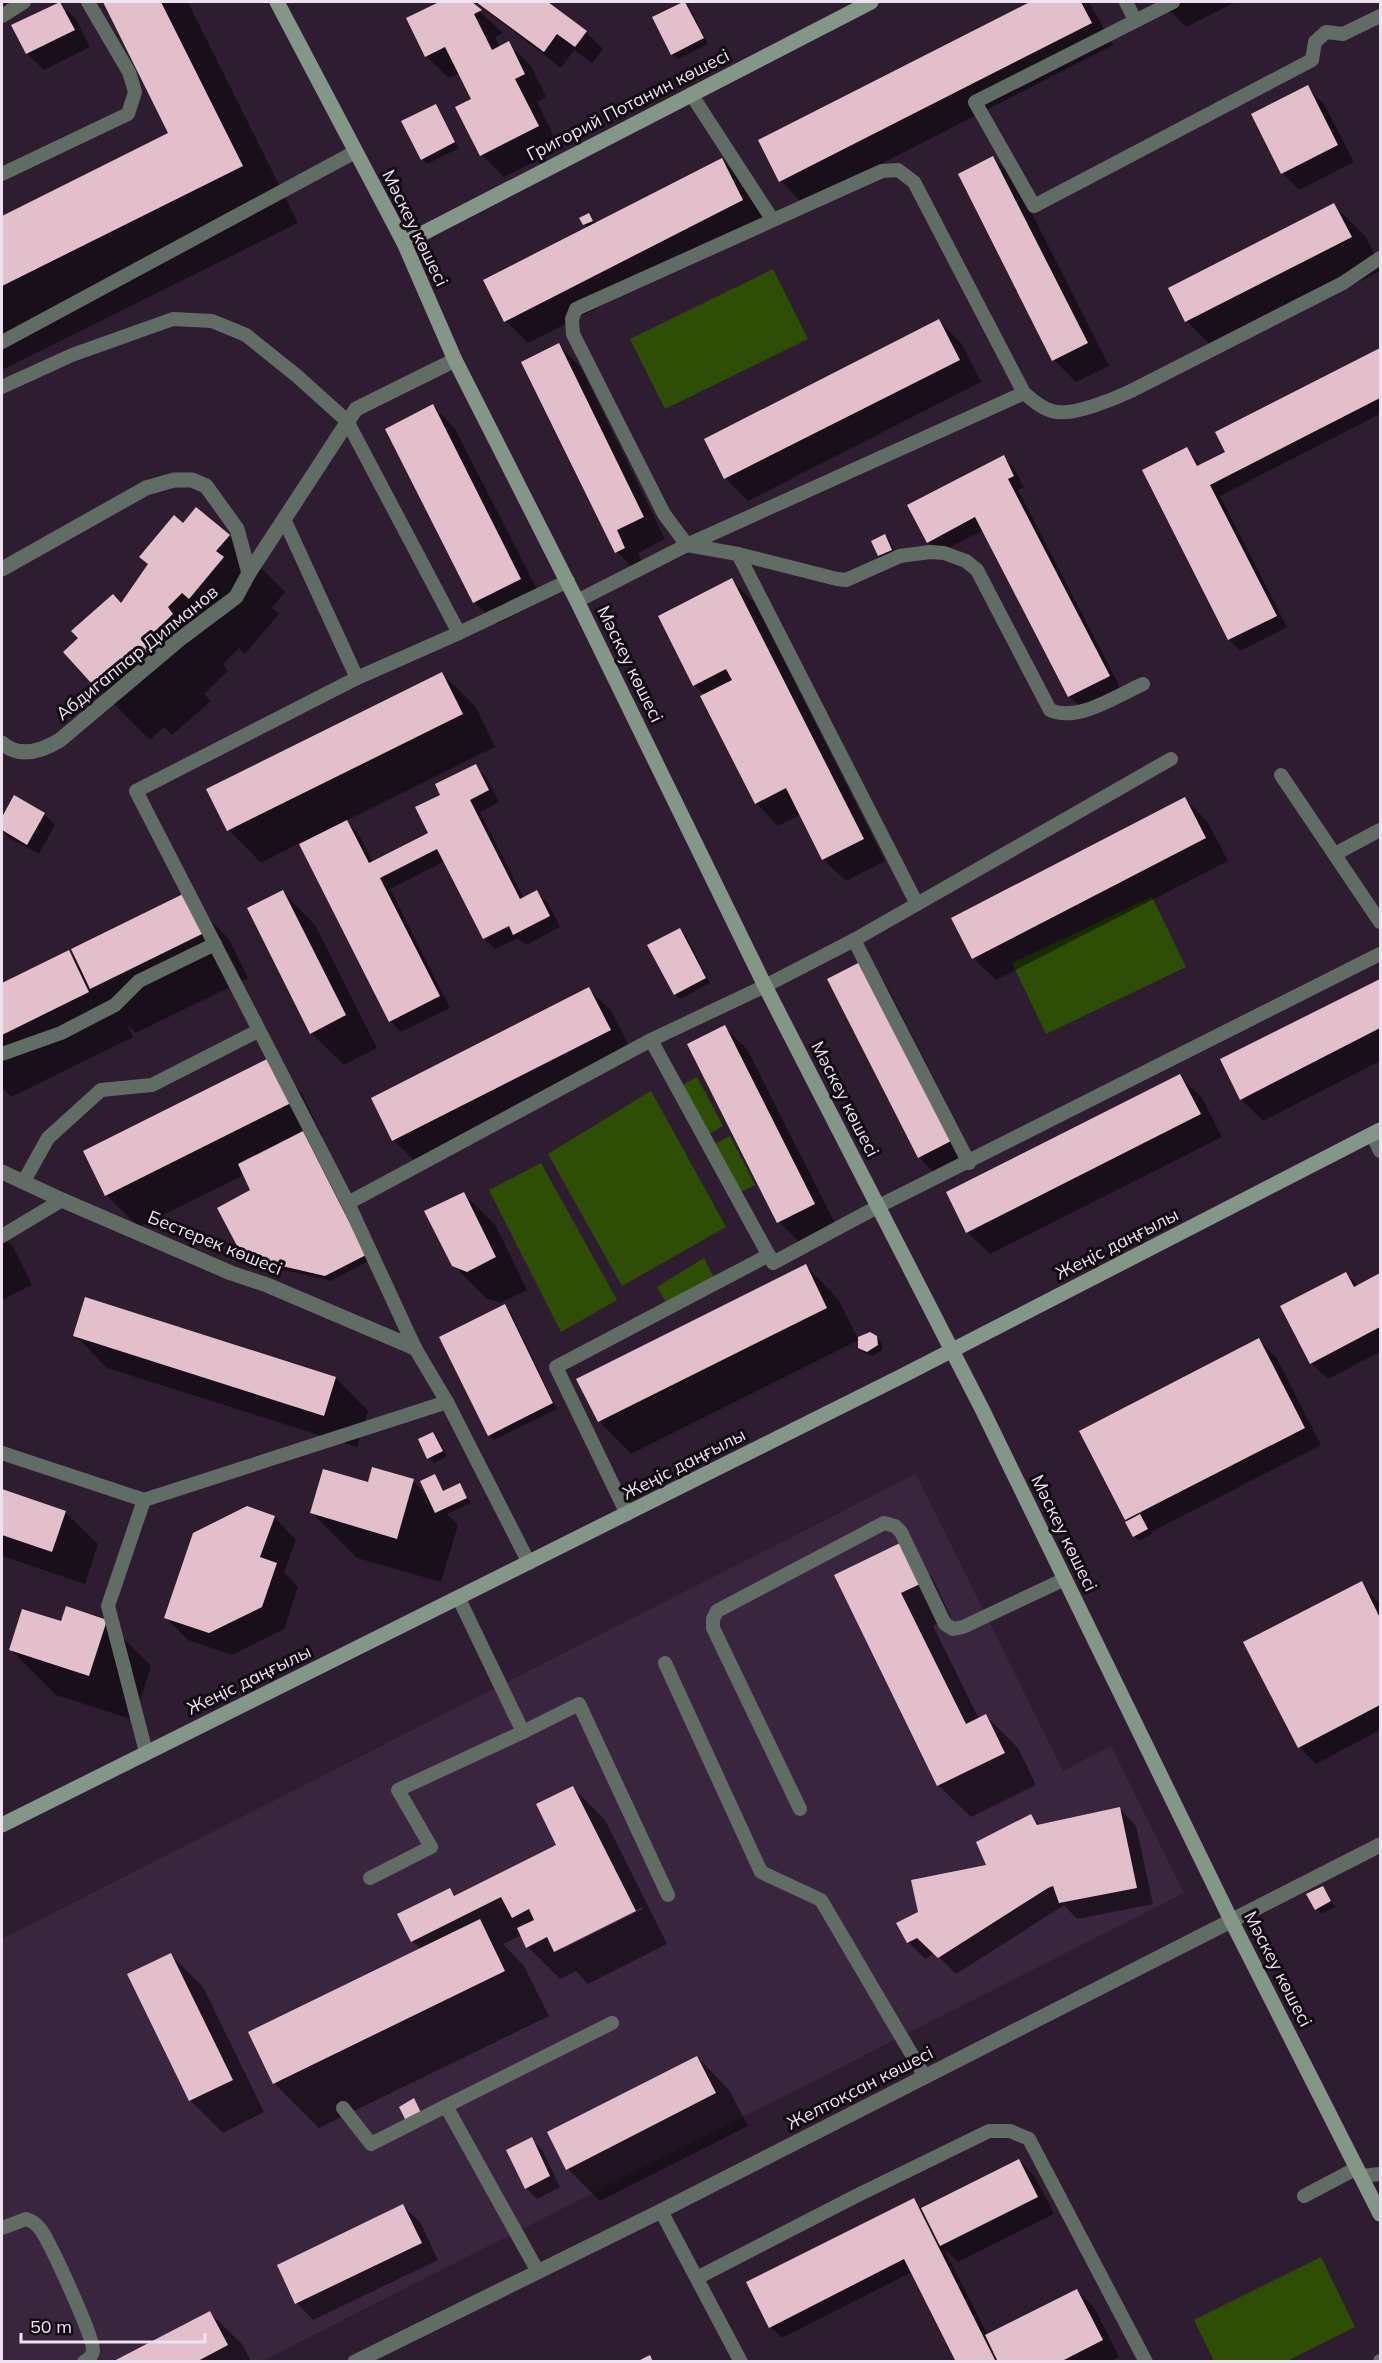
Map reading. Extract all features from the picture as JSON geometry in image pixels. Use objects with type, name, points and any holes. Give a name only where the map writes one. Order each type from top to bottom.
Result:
[{"type":"street","name":"Мәскеу көшесі","points":[[276,2],[404,243],[455,360],[577,601],[765,986],[952,1350],[1231,1920],[1380,2214]]},
{"type":"street","name":"Григорий Потанин көшесі","points":[[404,243],[870,2]]},
{"type":"street","name":"Абдигаппар Дилманов","points":[[2,744],[25,753],[44,750],[60,740],[180,639],[236,597],[249,573],[356,409],[455,360]]},
{"type":"street","points":[[2,569],[146,488],[174,480],[192,480],[206,486],[237,529],[249,573]]},
{"type":"street","name":"Жеңіс даңғылы","points":[[2,1825],[459,1599],[952,1350],[1376,1132]]},
{"type":"street","name":"Бестерек көшесі","points":[[2,1172],[231,1273],[267,1285],[415,1348]]},
{"type":"street","name":"Желтоқсан көшесі","points":[[355,2361],[661,2211],[1380,1845]]},
{"type":"lane","points":[[2,16],[24,2]]},
{"type":"lane","points":[[2,174],[128,114],[135,92],[129,72],[88,2]]},
{"type":"lane","points":[[1125,2],[1135,20]]},
{"type":"lane","points":[[1173,2],[975,102],[1034,206],[1312,60],[1315,42],[1326,32],[1343,34],[1380,16]]},
{"type":"lane","points":[[691,94],[772,219]]},
{"type":"lane","points":[[2,342],[355,152]]},
{"type":"lane","points":[[1143,684],[1081,712],[1059,714],[1050,710],[977,570],[966,561],[944,553],[930,552],[900,556],[846,580],[738,554],[687,545],[664,514],[573,334],[572,319],[576,309],[882,171],[898,170],[914,182],[1024,393],[1041,406],[1057,413],[1111,400],[1342,283],[1380,258]]},
{"type":"lane","points":[[2,387],[72,355],[173,319],[212,321],[246,335],[297,376],[347,421],[459,633]]},
{"type":"lane","points":[[577,601],[687,545],[1024,393]]},
{"type":"lane","points":[[284,519],[357,678]]},
{"type":"lane","points":[[738,554],[917,904]]},
{"type":"lane","points":[[529,1563],[447,1402],[415,1348],[348,1203],[136,791],[357,678],[459,633],[567,581]]},
{"type":"lane","points":[[348,1203],[651,1040],[765,986],[854,940],[1171,759]]},
{"type":"lane","points":[[1281,775],[1380,922]]},
{"type":"lane","points":[[1335,854],[1380,830]]},
{"type":"lane","points":[[854,940],[969,1163]]},
{"type":"lane","points":[[2,1054],[61,1033],[115,1005],[139,981],[215,944]]},
{"type":"lane","points":[[651,1040],[773,1263],[879,1206],[969,1163],[1380,954]]},
{"type":"lane","points":[[24,1181],[48,1138],[101,1090],[152,1085],[258,1031]]},
{"type":"lane","points":[[1376,1132],[1380,1151]]},
{"type":"lane","points":[[2,1236],[62,1200]]},
{"type":"lane","points":[[627,1514],[556,1367],[769,1255]]},
{"type":"lane","points":[[2,1453],[144,1500],[447,1402]]},
{"type":"lane","points":[[144,1500],[108,1606],[146,1752]]},
{"type":"lane","points":[[800,1809],[713,1628],[713,1619],[717,1611],[884,1523],[895,1526],[902,1532],[945,1624],[953,1629],[963,1627],[1065,1579]]},
{"type":"lane","points":[[459,1599],[523,1732]]},
{"type":"lane","points":[[665,1663],[761,1872],[820,1900],[925,2077]]},
{"type":"lane","points":[[370,1878],[431,1847],[398,1790],[579,1704],[668,1895]]},
{"type":"lane","points":[[343,2108],[371,2144],[612,2023]]},
{"type":"lane","points":[[446,2106],[537,2270]]},
{"type":"lane","points":[[697,2278],[989,2131],[1010,2131],[1029,2139],[1146,2361]]},
{"type":"lane","points":[[1305,2196],[1360,2172],[1380,2174]]},
{"type":"lane","points":[[661,2211],[741,2361]]},
{"type":"lane","points":[[2,2228],[26,2219],[41,2229],[61,2268],[90,2337],[92,2354],[84,2361]]},
{"type":"shaded area","points":[[916,1474],[1063,1771],[1111,1746],[1184,1893],[262,2361],[2,2362],[2,1939]]},
{"type":"green space","points":[[773,269],[808,339],[665,409],[630,339]]},
{"type":"green space","points":[[1152,897],[1186,967],[1046,1034],[1012,963]]},
{"type":"green space","points":[[697,1077],[723,1126],[708,1135],[681,1086]]},
{"type":"green space","points":[[651,1091],[726,1227],[622,1286],[548,1154]]},
{"type":"green space","points":[[730,1136],[755,1185],[739,1193],[713,1145]]},
{"type":"green space","points":[[541,1163],[617,1300],[561,1332],[489,1190]]},
{"type":"green space","points":[[704,1258],[714,1278],[667,1304],[657,1287]]},
{"type":"green space","points":[[1321,2257],[1355,2327],[1287,2361],[1214,2361],[1194,2320]]},
{"type":"building","points":[[60,2],[75,30],[26,54],[11,25]]},
{"type":"building","points":[[103,2],[161,2],[243,166],[2,286],[2,216],[168,133]]},
{"type":"building","points":[[439,2],[472,2],[482,10],[474,14],[492,50],[509,41],[525,74],[515,79],[539,126],[480,156],[455,107],[471,99],[445,47],[425,57],[406,18]]},
{"type":"building","points":[[476,2],[548,2],[587,31],[575,47],[557,34],[544,52]]},
{"type":"building","points":[[683,2],[704,38],[671,55],[652,17]]},
{"type":"building","points":[[1030,2],[1081,2],[1092,23],[779,182],[758,140]]},
{"type":"building","points":[[1308,85],[1338,145],[1281,174],[1251,114]]},
{"type":"building","points":[[436,104],[455,142],[421,160],[401,121]]},
{"type":"building","points":[[993,156],[1088,343],[1052,361],[958,174]]},
{"type":"building","points":[[722,158],[743,200],[504,322],[483,280]]},
{"type":"building","points":[[1334,203],[1352,237],[1185,322],[1168,288]]},
{"type":"building","points":[[589,213],[593,221],[583,225],[579,218]]},
{"type":"building","points":[[939,319],[960,360],[724,479],[704,439]]},
{"type":"building","points":[[559,343],[644,517],[617,530],[625,548],[615,553],[521,362]]},
{"type":"building","points":[[1380,348],[1380,398],[1210,485],[1277,616],[1228,640],[1142,470],[1187,447],[1197,466],[1225,452],[1215,432]]},
{"type":"building","points":[[433,404],[521,579],[473,603],[385,429]]},
{"type":"building","points":[[1004,455],[1014,476],[1008,479],[1110,676],[1068,697],[975,517],[927,543],[907,505]]},
{"type":"building","points":[[196,507],[230,535],[216,551],[224,557],[189,599],[182,593],[168,607],[173,614],[149,637],[156,644],[115,680],[108,672],[93,685],[63,652],[78,638],[71,631],[113,594],[121,603],[148,564],[139,557],[174,515],[183,523]]},
{"type":"building","points":[[885,534],[892,550],[878,556],[871,541]]},
{"type":"building","points":[[732,578],[864,839],[822,860],[786,788],[755,804],[700,696],[732,680],[726,669],[693,686],[658,616]]},
{"type":"building","points":[[442,672],[463,714],[227,831],[206,789]]},
{"type":"building","points":[[476,764],[489,790],[470,800],[520,899],[537,890],[550,916],[513,935],[509,926],[483,939],[437,849],[380,878],[440,996],[389,1022],[299,844],[347,820],[369,863],[428,833],[415,807],[440,795],[435,784]]},
{"type":"building","points":[[14,795],[45,813],[27,845],[2,830],[2,817]]},
{"type":"building","points":[[1185,797],[1206,838],[972,959],[951,918]]},
{"type":"building","points":[[283,890],[346,1015],[310,1034],[247,908]]},
{"type":"building","points":[[185,893],[204,933],[90,989],[71,949]]},
{"type":"building","points":[[680,928],[706,978],[674,995],[647,945]]},
{"type":"building","points":[[69,950],[89,992],[2,1035],[2,983]]},
{"type":"building","points":[[864,960],[955,1139],[918,1158],[827,979]]},
{"type":"building","points":[[1380,979],[1380,1028],[1240,1100],[1220,1059]]},
{"type":"building","points":[[589,987],[611,1030],[392,1141],[371,1098]]},
{"type":"building","points":[[725,1025],[815,1204],[777,1223],[687,1044]]},
{"type":"building","points":[[269,1058],[291,1103],[105,1196],[83,1151]]},
{"type":"building","points":[[1180,1074],[1201,1114],[966,1233],[946,1192]]},
{"type":"building","points":[[303,1131],[366,1255],[325,1276],[243,1257],[217,1208],[250,1190],[238,1164]]},
{"type":"building","points":[[464,1192],[496,1257],[467,1272],[452,1266],[424,1211]]},
{"type":"building","points":[[806,1264],[827,1308],[598,1422],[576,1379]]},
{"type":"building","points":[[1346,1272],[1354,1287],[1380,1273],[1380,1327],[1310,1364],[1280,1306]]},
{"type":"building","points":[[85,1297],[336,1377],[324,1416],[73,1336]]},
{"type":"building","points":[[505,1304],[553,1403],[488,1436],[439,1337]]},
{"type":"building","points":[[870,1332],[877,1336],[878,1345],[867,1352],[858,1348],[858,1337]]},
{"type":"building","points":[[1259,1338],[1305,1428],[1125,1520],[1079,1431]]},
{"type":"building","points":[[433,1432],[443,1451],[427,1459],[418,1439]]},
{"type":"building","points":[[372,1467],[414,1479],[397,1539],[310,1513],[323,1469],[368,1482]]},
{"type":"building","points":[[435,1474],[443,1491],[460,1483],[467,1498],[435,1513],[420,1481]]},
{"type":"building","points":[[2,1489],[66,1511],[52,1552],[2,1535]]},
{"type":"building","points":[[247,1506],[275,1516],[260,1557],[277,1563],[262,1607],[209,1633],[164,1618],[193,1533]]},
{"type":"building","points":[[1140,1514],[1148,1529],[1133,1537],[1125,1522]]},
{"type":"building","points":[[900,1543],[920,1584],[901,1593],[966,1724],[986,1714],[1005,1753],[937,1786],[834,1575]]},
{"type":"building","points":[[1362,1581],[1380,1618],[1380,1705],[1298,1748],[1243,1642]]},
{"type":"building","points":[[66,1606],[107,1620],[89,1676],[9,1650],[22,1609],[61,1621]]},
{"type":"building","points":[[573,1786],[636,1911],[554,1952],[547,1937],[526,1948],[517,1928],[534,1920],[529,1909],[512,1918],[501,1897],[411,1942],[397,1914],[450,1888],[454,1896],[556,1845],[536,1804]]},
{"type":"building","points":[[1120,1807],[1137,1888],[1059,1903],[1053,1886],[938,1958],[917,1938],[907,1943],[896,1923],[918,1912],[911,1880],[986,1865],[976,1842],[1031,1814],[1037,1825]]},
{"type":"building","points":[[1323,1886],[1331,1901],[1315,1910],[1306,1894]]},
{"type":"building","points":[[480,1919],[505,1971],[273,2084],[248,2032]]},
{"type":"building","points":[[171,1953],[233,2080],[189,2101],[127,1974]]},
{"type":"building","points":[[697,2056],[716,2093],[566,2170],[547,2132]]},
{"type":"building","points":[[414,2098],[422,2115],[407,2123],[399,2107]]},
{"type":"building","points":[[532,2137],[550,2176],[525,2189],[506,2150]]},
{"type":"building","points":[[1019,2159],[1038,2197],[940,2246],[921,2208]]},
{"type":"building","points":[[914,2198],[996,2362],[956,2362],[904,2259],[769,2328],[746,2282]]},
{"type":"building","points":[[403,2204],[422,2243],[295,2304],[277,2265]]},
{"type":"building","points":[[1077,2289],[1103,2340],[1060,2362],[998,2362],[985,2335]]},
{"type":"building","points":[[210,2311],[228,2345],[196,2362],[112,2362]]},
{"type":"building","points":[[650,2355],[653,2362],[636,2362]]}]
